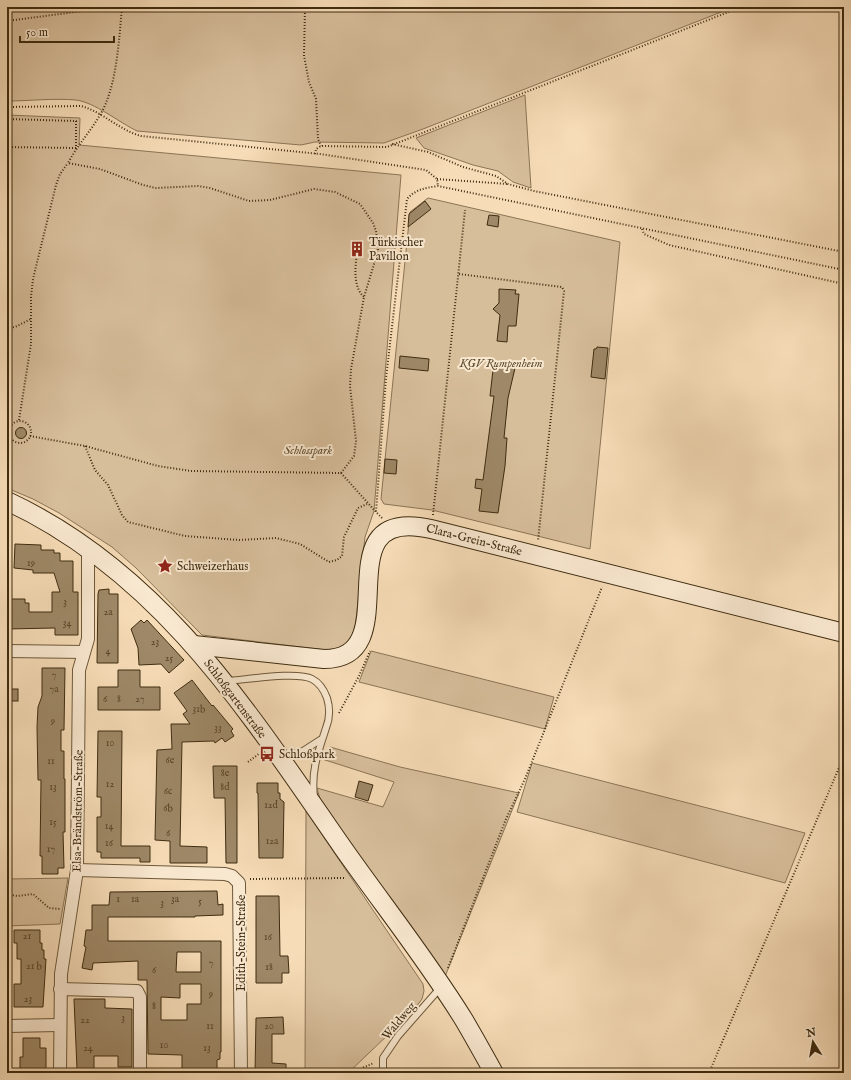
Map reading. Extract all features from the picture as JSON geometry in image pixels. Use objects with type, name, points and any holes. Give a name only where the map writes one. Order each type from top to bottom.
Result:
[{"type":"street","name":"Schloßgartenstraße","points":[[7,501],[46,521],[88,549],[139,589],[194,645],[224,682],[280,758],[442,986],[464,1020],[494,1073]]},
{"type":"street","name":"Clara-Grein-Straße","points":[[384,532],[402,525],[431,529],[537,556],[608,572],[844,633]]},
{"type":"street","points":[[194,645],[324,659],[339,658],[349,654],[361,638],[373,550],[377,540],[384,532]]},
{"type":"street","name":"Elsa-Brändström-Straße","points":[[60,1073],[59,1025],[63,955],[78,870],[79,670],[88,639],[88,549]]},
{"type":"street","points":[[7,651],[84,652]]},
{"type":"street","name":"Edith-Stein-Straße","points":[[78,870],[224,874],[232,876],[240,883],[241,1073]]},
{"type":"street","points":[[60,989],[137,991],[140,997],[140,1073]]},
{"type":"street","points":[[7,1026],[59,1025]]},
{"type":"lane","points":[[224,682],[297,676],[312,679],[322,688],[329,707],[329,719],[321,739],[313,781],[316,808]]},
{"type":"lane","points":[[280,758],[303,751],[321,739]]},
{"type":"lane","name":"Waldweg","points":[[383,1073],[383,1058],[398,1036],[442,986]]},
{"type":"path","points":[[7,21],[113,7]]},
{"type":"path","points":[[19,420],[29,425],[30,436],[25,442],[19,443],[14,442],[8,435],[11,425],[19,420],[28,366],[33,279],[45,228],[60,174],[76,148],[100,115],[107,100],[117,60],[122,7]]},
{"type":"path","points":[[305,7],[304,56],[309,82],[316,99],[318,139],[321,146]]},
{"type":"path","points":[[315,154],[316,149],[321,146],[377,147],[392,144],[741,7]]},
{"type":"path","points":[[7,107],[81,106],[91,108],[125,131],[141,136],[315,154],[426,170],[437,179],[508,184],[844,252]]},
{"type":"path","points":[[7,118],[76,121],[76,148]]},
{"type":"path","points":[[392,144],[428,152],[463,167],[496,176],[508,184]]},
{"type":"path","points":[[7,147],[76,148]]},
{"type":"path","points":[[68,163],[100,169],[142,185],[168,188],[198,186],[210,188],[249,201],[270,200],[314,189],[335,192],[360,204],[371,218],[376,231],[377,258],[369,276],[351,369],[350,386],[356,441],[354,456],[341,473]]},
{"type":"path","points":[[437,179],[438,186]]},
{"type":"path","points":[[376,512],[386,378],[407,200],[413,192],[421,188],[438,186],[844,270]]},
{"type":"path","points":[[431,529],[466,210]]},
{"type":"path","points":[[642,229],[644,234],[669,245],[844,284]]},
{"type":"path","points":[[357,253],[356,280],[360,294],[364,298]]},
{"type":"path","points":[[459,274],[562,287],[564,291],[537,556]]},
{"type":"path","points":[[7,328],[15,327],[31,319]]},
{"type":"path","points":[[30,436],[85,446],[158,466],[190,471],[341,473],[367,504],[383,519],[384,532]]},
{"type":"path","points":[[85,446],[95,470],[108,485],[122,515],[128,522],[185,536],[240,540],[276,538],[300,544],[329,562],[337,560],[342,556],[344,537],[358,508],[367,504]]},
{"type":"path","points":[[442,986],[506,819],[526,779],[608,572]]},
{"type":"path","points":[[708,1073],[844,756]]},
{"type":"path","points":[[236,880],[364,878]]},
{"type":"path","points":[[7,894],[17,896],[33,894],[49,908],[72,909]]},
{"type":"path","points":[[356,1073],[362,1068],[383,1058]]},
{"type":"green space","points":[[7,7],[734,7],[384,143],[315,142],[301,145],[137,131],[99,109],[76,100],[50,99],[7,101]]},
{"type":"green space","points":[[525,95],[531,188],[513,182],[498,171],[473,165],[424,148],[416,138]]},
{"type":"green space","name":"Schlosspark","points":[[7,115],[80,118],[79,145],[401,175],[374,511],[365,537],[355,629],[348,642],[334,651],[202,635],[136,568],[112,547],[59,513],[33,499],[7,488]]},
{"type":"green space","name":"KGV Rumpenheim","points":[[428,198],[620,242],[590,549],[432,510],[384,504],[381,499],[410,212]]},
{"type":"green space","points":[[371,651],[554,697],[545,729],[359,682]]},
{"type":"green space","points":[[330,747],[400,767],[519,793],[444,979],[322,806],[317,788],[383,807],[394,782],[322,759]]},
{"type":"green space","points":[[532,763],[805,833],[785,883],[517,812]]},
{"type":"green space","points":[[306,811],[423,984],[424,991],[422,999],[413,1011],[348,1073],[305,1073]]},
{"type":"green space","points":[[68,878],[60,924],[7,926],[7,879]]},
{"type":"building","points":[[425,201],[431,209],[408,227],[409,214]]},
{"type":"building","points":[[489,215],[499,216],[498,227],[487,225]]},
{"type":"building","points":[[499,289],[516,290],[515,294],[519,294],[516,326],[508,326],[507,342],[497,341],[500,315],[493,309],[499,303]]},
{"type":"building","points":[[597,347],[608,348],[605,379],[591,377],[594,349]]},
{"type":"building","points":[[400,356],[429,359],[428,371],[399,368]]},
{"type":"building","points":[[499,362],[510,363],[510,368],[515,368],[508,398],[504,438],[507,438],[505,466],[498,513],[479,511],[482,489],[475,488],[476,479],[483,480],[494,396],[490,396],[493,370],[495,370],[495,365],[499,365]]},
{"type":"building","points":[[19,428],[23,428],[25,429],[25,437],[19,438],[16,435],[16,431]]},
{"type":"building","points":[[385,459],[397,460],[396,474],[384,473]]},
{"type":"building","points":[[15,544],[41,545],[41,550],[54,550],[54,553],[60,553],[60,561],[73,561],[73,592],[78,592],[78,635],[55,635],[55,628],[7,629],[7,599],[25,599],[25,603],[29,603],[29,612],[52,612],[52,592],[60,592],[54,573],[33,573],[33,570],[14,568]]},
{"type":"building","points":[[109,589],[109,594],[118,594],[118,663],[97,663],[98,594],[99,590]]},
{"type":"building","points":[[141,620],[144,623],[147,620],[184,660],[169,673],[161,664],[139,665],[138,648],[131,629]]},
{"type":"building","points":[[42,668],[65,668],[64,730],[61,730],[61,751],[64,751],[65,779],[65,832],[63,832],[64,868],[58,868],[58,874],[42,874],[42,856],[40,856],[41,780],[38,780],[37,727],[38,707],[42,696]]},
{"type":"building","points":[[118,670],[140,670],[140,687],[160,687],[160,710],[98,710],[98,687],[118,687]]},
{"type":"building","points":[[192,680],[212,706],[213,705],[233,729],[231,731],[234,736],[225,742],[222,738],[215,743],[214,741],[182,742],[180,846],[207,847],[207,863],[170,863],[170,841],[155,840],[157,750],[172,749],[171,724],[190,724],[183,714],[187,711],[174,693]]},
{"type":"building","points":[[7,689],[18,689],[18,701],[7,701]]},
{"type":"building","points":[[98,731],[122,731],[121,846],[150,846],[150,862],[140,862],[140,858],[101,858],[101,852],[97,852],[97,817],[101,817],[101,797],[97,797]]},
{"type":"building","points":[[213,766],[237,766],[237,863],[226,863],[225,798],[214,798]]},
{"type":"building","points":[[359,781],[373,785],[368,801],[355,797]]},
{"type":"building","points":[[257,783],[278,783],[278,793],[280,793],[280,799],[284,802],[283,858],[259,858]]},
{"type":"building","points":[[217,891],[218,905],[223,904],[223,915],[195,917],[108,917],[108,941],[221,941],[221,1052],[220,1059],[217,1060],[217,1073],[182,1073],[182,1055],[148,1054],[147,980],[138,980],[138,961],[93,963],[92,970],[82,968],[86,947],[84,946],[86,930],[92,930],[92,905],[109,905],[110,892]],"holes":[[[177,952],[201,952],[201,972],[176,972]],[[180,984],[201,984],[201,1004],[187,1004],[187,1020],[161,1020],[161,997],[180,998]]]},
{"type":"building","points":[[256,896],[279,896],[280,956],[288,956],[289,973],[282,973],[282,983],[256,983]]},
{"type":"building","points":[[14,930],[40,930],[40,943],[42,943],[42,950],[44,950],[44,959],[46,959],[43,1007],[14,1007],[14,984],[21,984],[21,959],[17,959],[17,943],[14,943]]},
{"type":"building","points":[[74,999],[105,999],[105,1008],[132,1009],[132,1067],[118,1067],[118,1056],[94,1056],[94,1069],[77,1069]]},
{"type":"building","points":[[283,1017],[284,1034],[272,1034],[272,1063],[286,1064],[286,1073],[255,1073],[256,1018]]},
{"type":"building","points":[[23,1038],[40,1038],[40,1048],[46,1048],[46,1073],[20,1073],[20,1057],[23,1057]]},
{"type":"place","name":"Türkischer Pavillon","points":[[357,249]]},
{"type":"place","name":"Schweizerhaus","points":[[165,566]]},
{"type":"place","name":"Schloßpark","points":[[267,754]]}]
